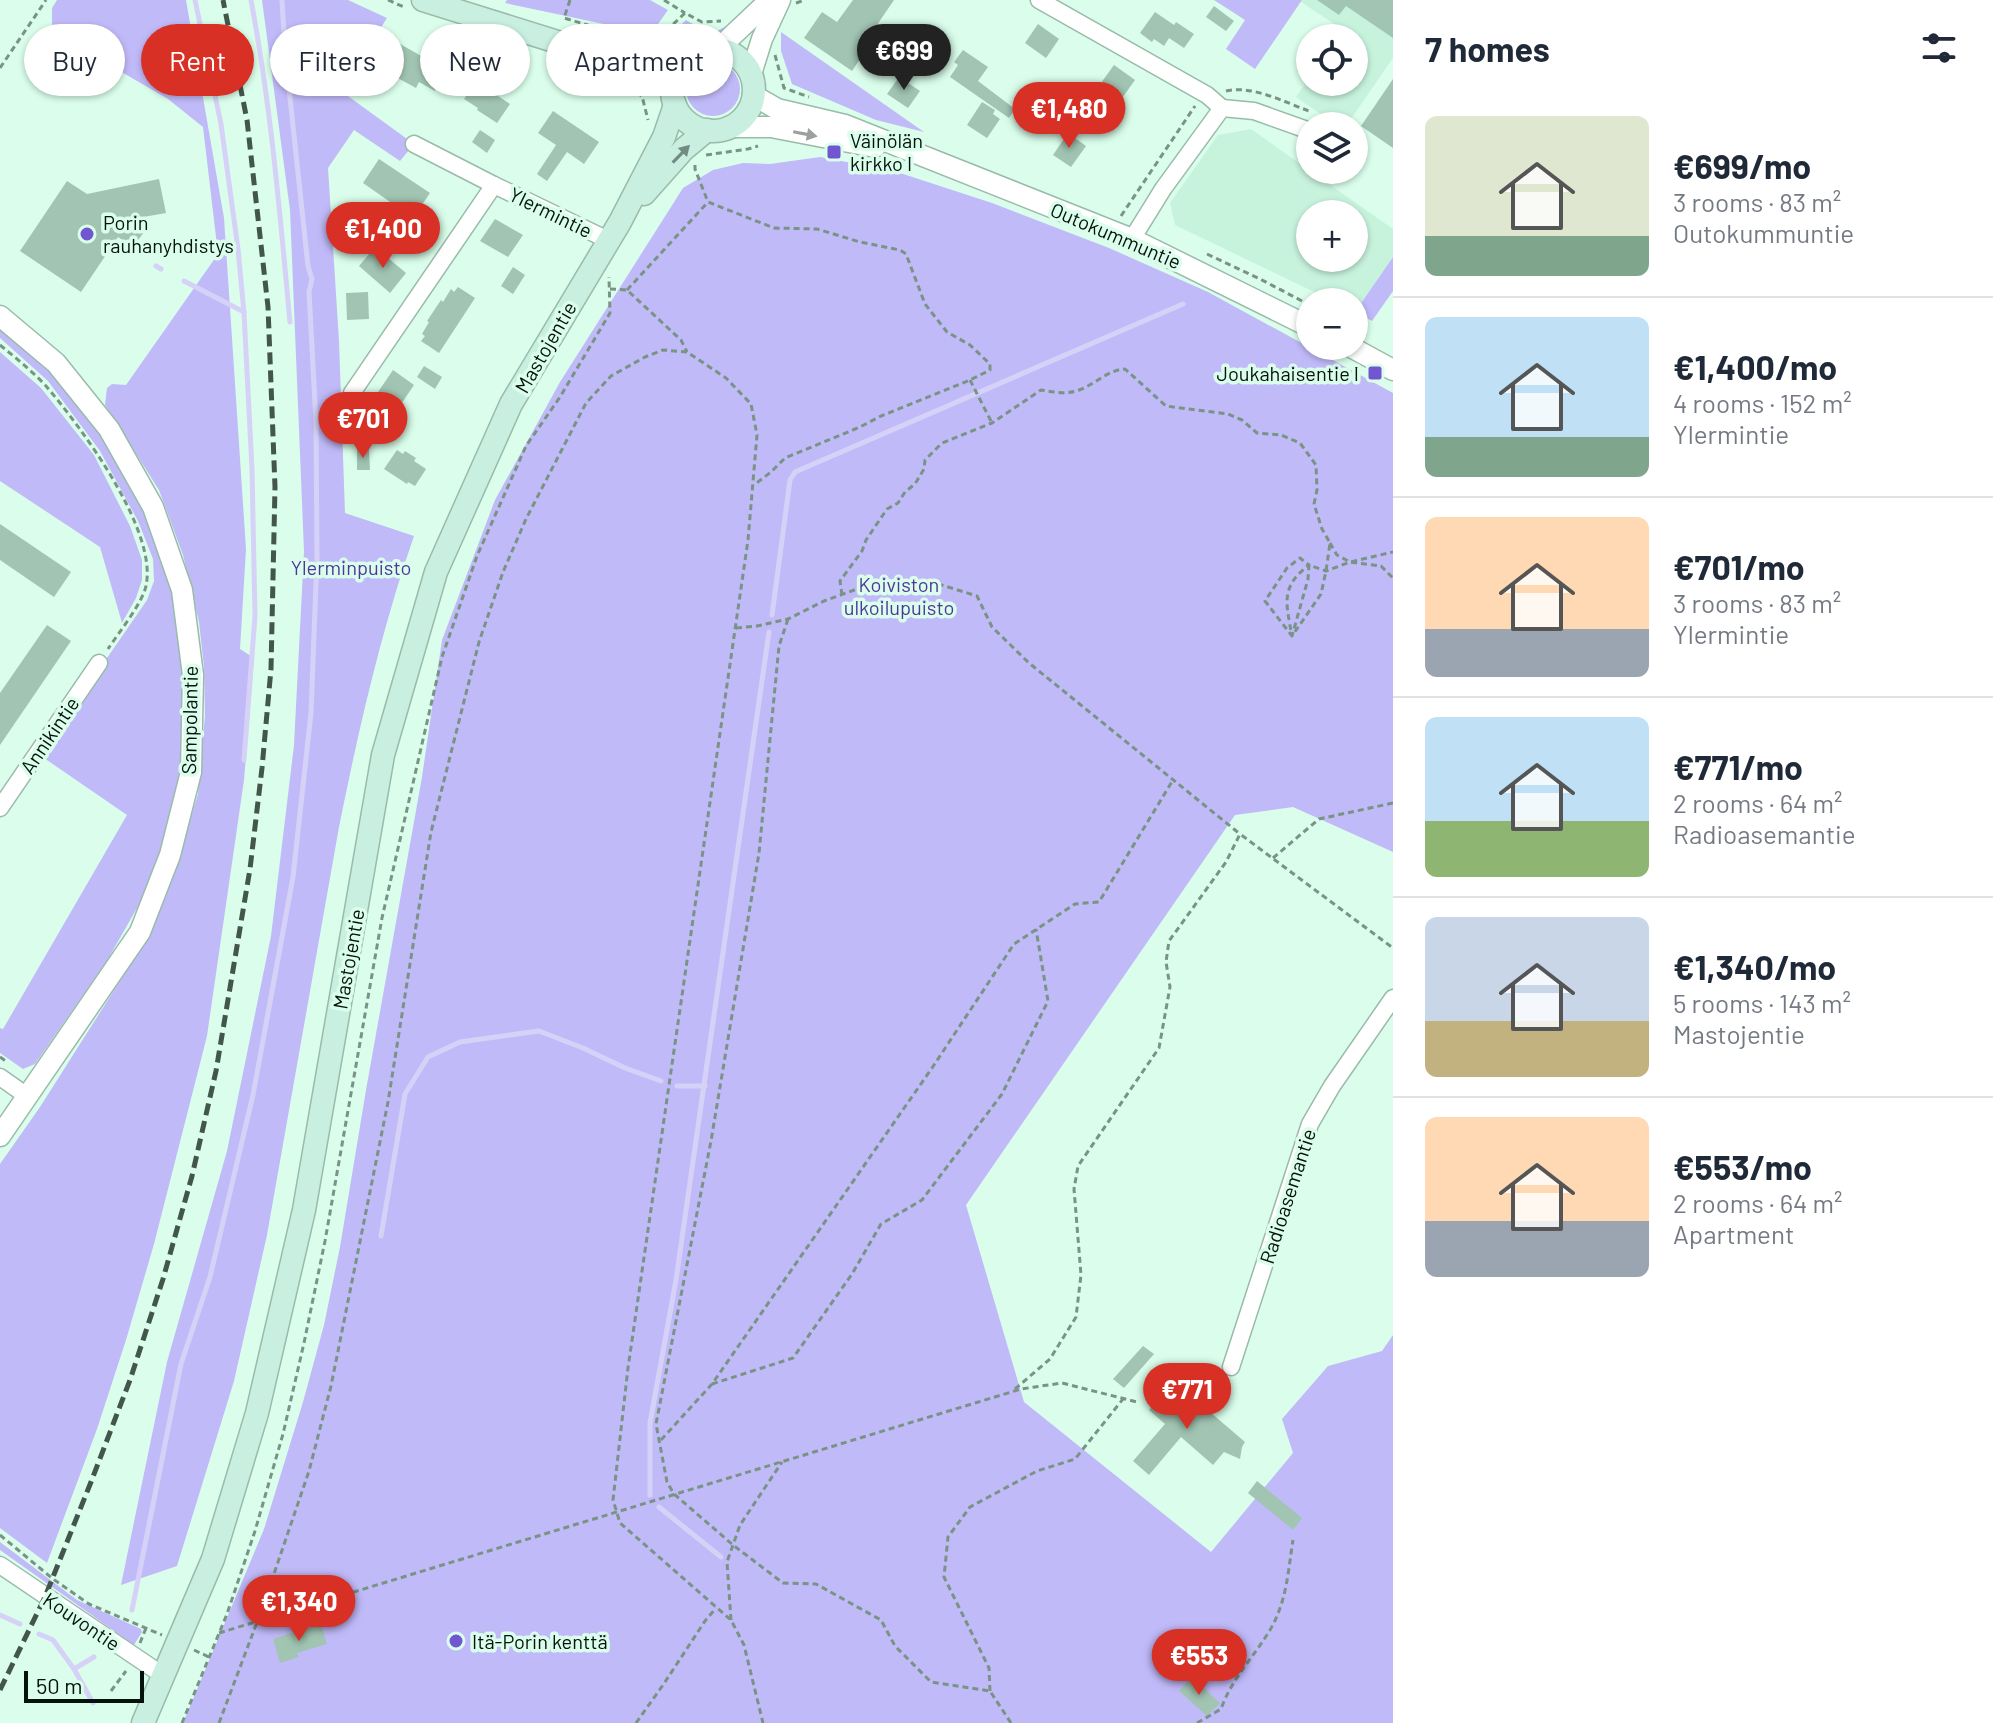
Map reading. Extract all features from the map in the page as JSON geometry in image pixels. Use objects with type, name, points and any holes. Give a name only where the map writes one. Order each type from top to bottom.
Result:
[{"type":"main road","points":[[419,6],[546,38]]},
{"type":"main road","points":[[532,34],[546,36]]},
{"type":"main road","points":[[674,96],[680,114],[687,122],[718,129],[737,122],[750,106],[752,85],[745,65],[733,56]]},
{"type":"main road","name":"Mastojentie","points":[[143,1723],[213,1559],[257,1413],[304,1210],[383,755],[436,572],[511,404],[614,231],[664,137],[673,96]]},
{"type":"main road","name":"Mastojentie","points":[[614,231],[684,149],[718,129]]},
{"type":"street","points":[[733,30],[770,0]]},
{"type":"street","points":[[752,85],[762,39],[780,0]]},
{"type":"street","points":[[1039,0],[1207,95],[1222,108],[1254,111],[1296,126]]},
{"type":"street","name":"Outokummuntie","points":[[752,85],[777,109],[845,125],[1132,239],[1296,320]]},
{"type":"street","points":[[1132,239],[1163,189],[1222,108]]},
{"type":"street","name":"Outokummuntie","points":[[718,129],[771,127],[918,155]]},
{"type":"street","name":"Ylermintie","points":[[414,144],[494,185],[614,231]]},
{"type":"street","name":"Ylermintie","points":[[352,393],[494,185]]},
{"type":"street","name":"Sampolantie","points":[[0,316],[56,363],[109,429],[153,507],[182,590],[193,675],[191,772],[170,855],[140,932],[0,1136]]},
{"type":"street","points":[[1368,356],[1393,370]]},
{"type":"street","name":"Annikintie","points":[[0,808],[99,663]]},
{"type":"street","name":"Radioasemantie","points":[[1231,1367],[1310,1124],[1332,1086],[1393,998]]},
{"type":"street","points":[[0,1077],[27,1096]]},
{"type":"street","name":"Kouvontie","points":[[0,1565],[164,1676]]},
{"type":"path","points":[[0,68],[46,0]]},
{"type":"path","points":[[388,0],[419,6]]},
{"type":"path","points":[[564,18],[570,0]]},
{"type":"path","points":[[664,0],[685,13]]},
{"type":"path","points":[[642,96],[651,126],[664,137]]},
{"type":"path","points":[[753,486],[785,458],[990,370],[990,364],[970,345],[947,332],[925,304],[906,254],[900,250],[817,229],[774,228],[708,202],[695,169],[696,157],[766,143]]},
{"type":"path","points":[[627,290],[708,202]]},
{"type":"path","points":[[182,1723],[227,1614],[283,1434],[325,1241],[382,918],[442,657],[477,556],[526,446],[560,397],[610,313],[608,269]]},
{"type":"path","points":[[609,289],[627,290],[681,340],[687,352]]},
{"type":"path","points":[[0,345],[46,386],[102,459],[136,524],[147,560],[146,587],[134,611],[99,663]]},
{"type":"path","points":[[219,1723],[309,1471],[331,1386],[388,1102],[431,832],[479,642],[526,519],[586,403],[611,376],[663,350],[687,352],[726,378],[751,404],[757,435],[748,540],[628,1368],[613,1500],[620,1523],[731,1620],[744,1645],[763,1723]]},
{"type":"path","points":[[842,595],[840,581],[862,551],[866,540],[887,509],[898,503],[915,484],[924,469],[925,460],[942,443],[992,423],[1041,390],[1063,394],[1080,390],[1115,370],[1125,369],[1166,406],[1228,414],[1242,420],[1257,433],[1281,435],[1300,443],[1316,465],[1314,504],[1322,529],[1337,555],[1350,562],[1381,566],[1393,578]]},
{"type":"path","points":[[970,380],[992,423]]},
{"type":"path","points":[[1292,636],[1321,594],[1330,543]]},
{"type":"path","points":[[1292,636],[1265,601],[1287,568],[1300,558],[1326,571],[1393,552]]},
{"type":"path","points":[[1292,636],[1285,602],[1288,588],[1296,574],[1309,565]]},
{"type":"path","points":[[1292,636],[1309,565]]},
{"type":"path","points":[[735,628],[788,619],[824,601],[868,585],[932,582],[977,596],[992,627],[1029,663],[1240,834],[1393,948]]},
{"type":"path","points":[[788,619],[779,646],[759,853],[711,1141],[656,1424],[667,1482],[674,1494],[733,1545],[783,1583],[816,1584],[881,1620],[895,1646],[931,1682],[990,1691]]},
{"type":"path","points":[[661,1440],[712,1384],[932,1068],[1014,944],[1075,904],[1099,902],[1173,780]]},
{"type":"path","points":[[1273,859],[1319,819],[1393,803]]},
{"type":"path","points":[[1012,1392],[1050,1359],[1076,1317],[1081,1275],[1074,1189],[1078,1166],[1159,1048],[1170,987],[1166,962],[1169,941],[1226,862],[1240,834]]},
{"type":"path","points":[[712,1384],[793,1358],[852,1274],[881,1224],[922,1200],[1002,1094],[1048,1001],[1036,929]]},
{"type":"path","points":[[219,1633],[1012,1392],[1062,1383],[1137,1402]]},
{"type":"path","points":[[1011,1723],[990,1691],[989,1668],[944,1577],[948,1537],[970,1507],[1037,1471],[1075,1459],[1123,1399]]},
{"type":"path","points":[[731,1620],[727,1562],[740,1525],[783,1461]]},
{"type":"path","points":[[0,1535],[89,1604],[209,1657]]},
{"type":"path","points":[[1197,1723],[1221,1709],[1227,1691],[1271,1629],[1285,1596],[1293,1540]]},
{"type":"path","points":[[636,1723],[716,1607]]},
{"type":"shaded area","points":[[1393,0],[1393,58],[1368,94],[1368,24],[1334,24],[1301,2]]},
{"type":"shaded area","points":[[1367,96],[1356,112],[1318,112],[1296,97]]},
{"type":"shaded area","points":[[1251,129],[1296,161],[1296,184],[1329,184],[1352,200],[1296,200],[1296,272],[1368,272],[1368,211],[1393,229],[1393,257],[1368,293],[1368,288],[1306,288],[1175,225],[1170,203],[1218,135]]},
{"type":"green space","points":[[57,0],[186,0],[190,24],[141,24],[141,83],[125,74],[125,24],[52,24],[52,8]]},
{"type":"green space","name":"Ylerminpuisto","points":[[262,0],[348,0],[387,18],[383,24],[270,24],[270,60]]},
{"type":"green space","points":[[507,0],[650,0],[668,10],[658,24],[604,24],[505,3]]},
{"type":"green space","points":[[1214,0],[1302,0],[1255,69],[1226,49],[1245,20]]},
{"type":"green space","points":[[781,32],[924,132],[876,120],[792,84],[781,51]]},
{"type":"green space","points":[[733,72],[738,79],[738,99],[723,114],[703,114],[688,99],[687,96],[733,96]]},
{"type":"green space","points":[[163,96],[203,96],[224,218],[246,549],[240,649],[254,658],[244,780],[207,1036],[126,1340],[47,1563],[0,1528],[0,1164],[132,962],[170,885],[198,794],[205,716],[199,622],[183,555],[159,490],[105,405],[107,388],[112,384],[126,385],[218,254],[203,127]]},
{"type":"green space","name":"Ylerminpuisto","points":[[275,96],[348,96],[414,144],[400,161],[354,130],[328,168],[339,341],[345,513],[414,536],[381,644],[339,827],[267,1235],[234,1381],[177,1566],[121,1585],[167,1362],[227,1151],[271,936],[294,745],[304,551],[290,210]]},
{"type":"green space","name":"Koiviston ulkoilupuisto","points":[[820,157],[894,171],[992,203],[1109,248],[1208,292],[1296,340],[1296,360],[1333,360],[1393,393],[1393,852],[1293,807],[1235,815],[966,1205],[1024,1402],[1211,1552],[1293,1453],[1282,1419],[1328,1366],[1382,1351],[1393,1335],[1393,1723],[183,1723],[264,1529],[324,1325],[422,777],[442,640],[495,500],[560,382],[683,188],[713,170],[743,163],[770,164]]},
{"type":"green space","points":[[1393,257],[1393,291],[1372,321],[1368,319],[1368,293]]},
{"type":"green space","points":[[0,327],[59,381],[106,442],[147,514],[172,588],[186,686],[182,762],[162,846],[141,901],[108,959],[35,1064],[23,1069],[0,1053],[0,1028],[3,1029],[127,815],[44,758],[45,748],[147,600],[154,581],[153,559],[138,521],[100,451],[48,381],[0,338]]},
{"type":"green space","points":[[0,352],[41,388],[94,455],[130,526],[142,560],[142,580],[122,623],[100,547],[0,481]]},
{"type":"green space","points":[[0,1542],[77,1600],[141,1629],[134,1645],[0,1550]]},
{"type":"building","points":[[853,0],[894,0],[866,41],[870,44],[852,71],[804,38],[822,12],[837,22]]},
{"type":"building","points":[[1317,0],[1393,0],[1393,38],[1346,6],[1339,15]]},
{"type":"building","points":[[1214,6],[1234,21],[1226,31],[1206,17]]},
{"type":"building","points":[[1155,12],[1194,34],[1184,48],[1169,38],[1164,46],[1154,39],[1152,42],[1140,33]]},
{"type":"building","points":[[1038,24],[1059,39],[1046,58],[1025,43]]},
{"type":"building","points":[[404,46],[420,55],[420,83],[416,88],[404,81]]},
{"type":"building","points":[[963,50],[988,67],[978,81],[1015,109],[1009,118],[950,77],[958,65],[954,62]]},
{"type":"building","points":[[1114,65],[1135,80],[1120,101],[1101,83]]},
{"type":"building","points":[[899,77],[920,91],[908,108],[887,94]]},
{"type":"building","points":[[1393,79],[1393,148],[1368,131],[1368,116]]},
{"type":"building","points":[[466,96],[498,96],[510,104],[497,123],[464,99]]},
{"type":"building","points":[[982,102],[995,110],[993,114],[1000,119],[987,138],[967,125]]},
{"type":"building","points":[[553,111],[599,142],[584,164],[567,152],[547,181],[537,174],[556,145],[538,133]]},
{"type":"building","points":[[480,130],[495,140],[487,153],[472,142]]},
{"type":"building","points":[[1068,133],[1086,146],[1071,167],[1053,155]]},
{"type":"building","points":[[379,159],[430,193],[413,218],[363,183]]},
{"type":"building","name":"Porin rauhanyhdistys","points":[[159,179],[166,213],[126,220],[144,232],[133,247],[118,237],[81,292],[20,251],[67,181],[87,194]]},
{"type":"building","points":[[495,219],[523,235],[508,257],[480,241]]},
{"type":"building","points":[[375,247],[406,273],[390,293],[359,266]]},
{"type":"building","points":[[513,267],[525,275],[513,294],[501,286]]},
{"type":"building","points":[[458,287],[475,298],[439,353],[421,341],[425,336],[422,334],[441,300],[443,302],[451,289],[454,292]]},
{"type":"building","points":[[368,292],[369,319],[347,320],[346,293]]},
{"type":"building","points":[[424,366],[442,377],[435,389],[417,377]]},
{"type":"building","points":[[393,370],[414,385],[397,410],[376,395]]},
{"type":"building","points":[[357,449],[369,449],[370,470],[357,470]]},
{"type":"building","points":[[397,450],[416,458],[414,461],[426,469],[415,486],[384,469]]},
{"type":"building","points":[[0,524],[71,572],[54,597],[0,560]]},
{"type":"building","points":[[47,625],[71,641],[0,745],[0,693]]},
{"type":"building","points":[[1143,1346],[1154,1354],[1124,1388],[1113,1379]]},
{"type":"building","points":[[1175,1382],[1245,1442],[1240,1459],[1224,1452],[1213,1465],[1181,1437],[1149,1475],[1133,1461],[1165,1424],[1149,1410]]},
{"type":"building","points":[[1257,1481],[1302,1518],[1293,1530],[1248,1493]]},
{"type":"building","points":[[321,1624],[327,1644],[297,1653],[299,1657],[280,1663],[273,1639]]},
{"type":"building","points":[[1192,1677],[1220,1703],[1207,1716],[1179,1691]]},
{"type":"waterway","points":[[195,0],[221,124],[244,313],[255,616],[244,760]]},
{"type":"waterway","points":[[251,0],[279,201],[290,322]]},
{"type":"waterway","points":[[132,1610],[181,1364],[210,1277],[253,1095],[293,877],[311,713],[317,557],[316,422],[309,292],[312,279],[308,266],[282,0]]},
{"type":"waterway","points":[[156,266],[161,269]]},
{"type":"waterway","points":[[184,281],[244,312]]},
{"type":"waterway","points":[[772,615],[790,480],[795,472],[1183,304]]},
{"type":"waterway","points":[[650,1495],[650,1423],[676,1280],[769,632]]},
{"type":"waterway","points":[[381,1236],[405,1094],[428,1057],[460,1042],[539,1031],[661,1081]]},
{"type":"waterway","points":[[677,1086],[705,1086]]},
{"type":"waterway","points":[[659,1507],[721,1557]]},
{"type":"waterway","points":[[0,1615],[20,1624]]},
{"type":"waterway","points":[[39,1634],[53,1640],[74,1669],[94,1657]]},
{"type":"waterway","points":[[74,1669],[93,1703]]},
{"type":"railway","points":[[0,1690],[45,1597],[91,1482],[130,1380],[163,1279],[192,1176],[216,1071],[250,869],[271,669],[275,487],[268,307],[247,120],[223,0]]},
{"type":"place","name":"Väinölän kirkko I","points":[[834,152]]},
{"type":"place","name":"Porin rauhanyhdistys","points":[[87,234]]},
{"type":"place","name":"Joukahaisentie I","points":[[1375,373]]},
{"type":"place","name":"Itä-Porin kenttä","points":[[456,1641]]}]
